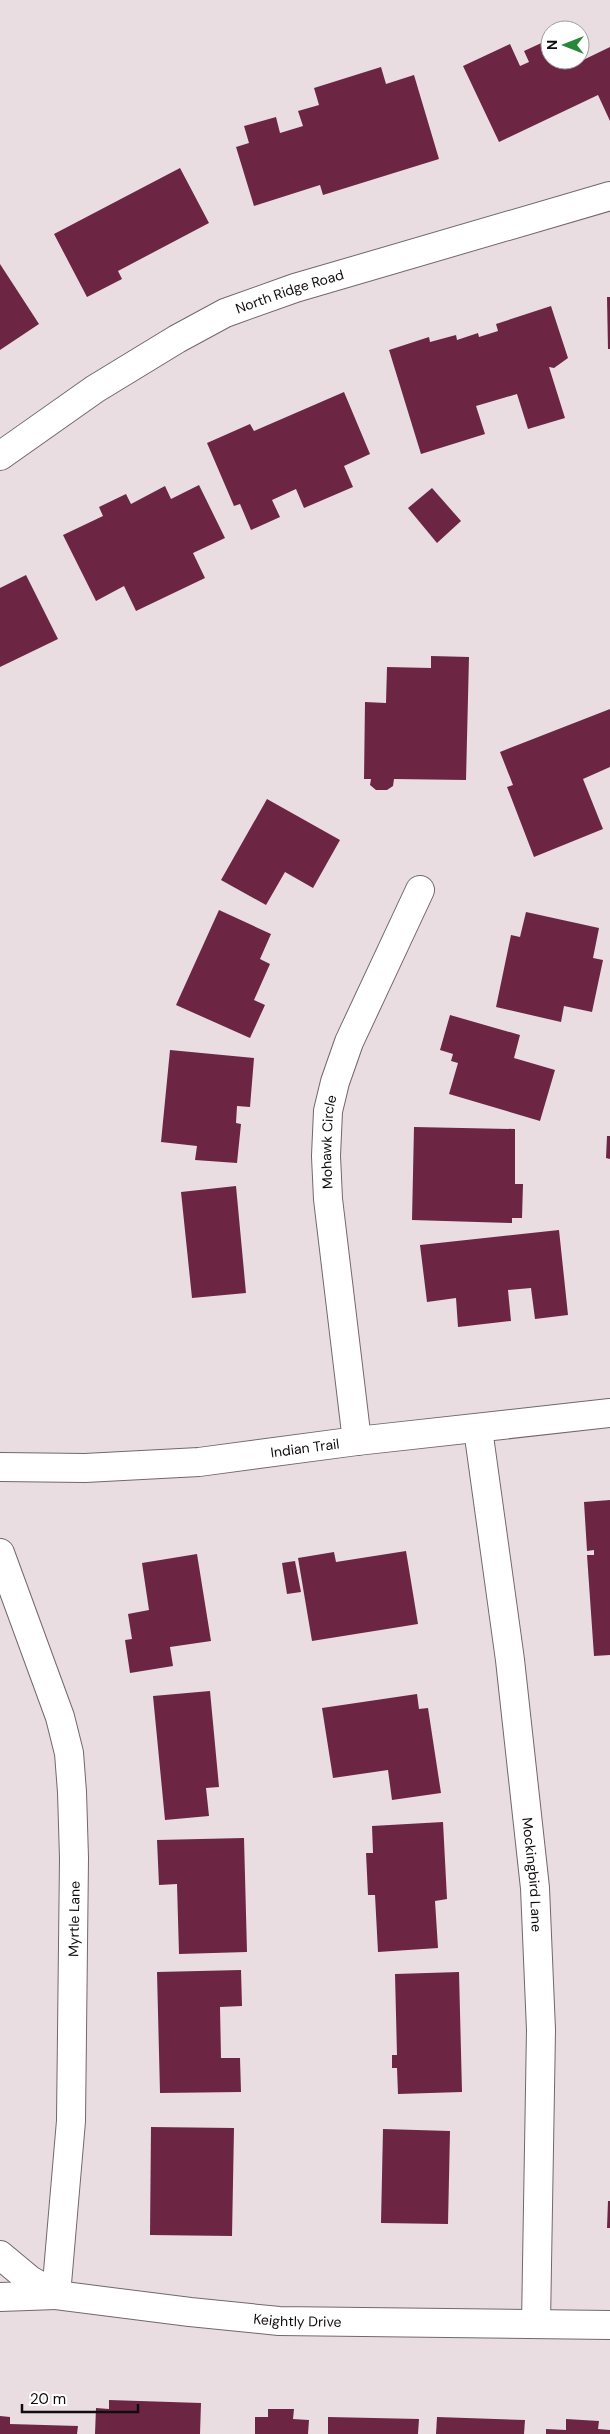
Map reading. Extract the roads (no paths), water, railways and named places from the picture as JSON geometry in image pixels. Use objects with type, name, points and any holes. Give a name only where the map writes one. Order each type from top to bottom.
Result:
[{"type":"street","name":"North Ridge Road","points":[[0,456],[95,389],[177,339],[225,313],[295,288],[610,196]]},
{"type":"street","name":"Mohawk Circle","points":[[357,1441],[328,1199],[326,1156],[328,1112],[335,1082],[349,1042],[420,890]]},
{"type":"street","name":"Indian Trail","points":[[0,1467],[85,1468],[199,1462],[357,1441],[610,1413]]},
{"type":"street","name":"Mockingbird Lane","points":[[478,1429],[510,1660],[535,1888],[541,2030],[536,2324]]},
{"type":"street","name":"Myrtle Lane","points":[[0,1554],[60,1717],[68,1753],[72,1792],[74,1858],[71,2121],[56,2295]]},
{"type":"street","name":"Keightly Drive","points":[[0,2255],[30,2280],[56,2295],[279,2322],[610,2325]]},
{"type":"street","points":[[0,2297],[56,2295]]}]
